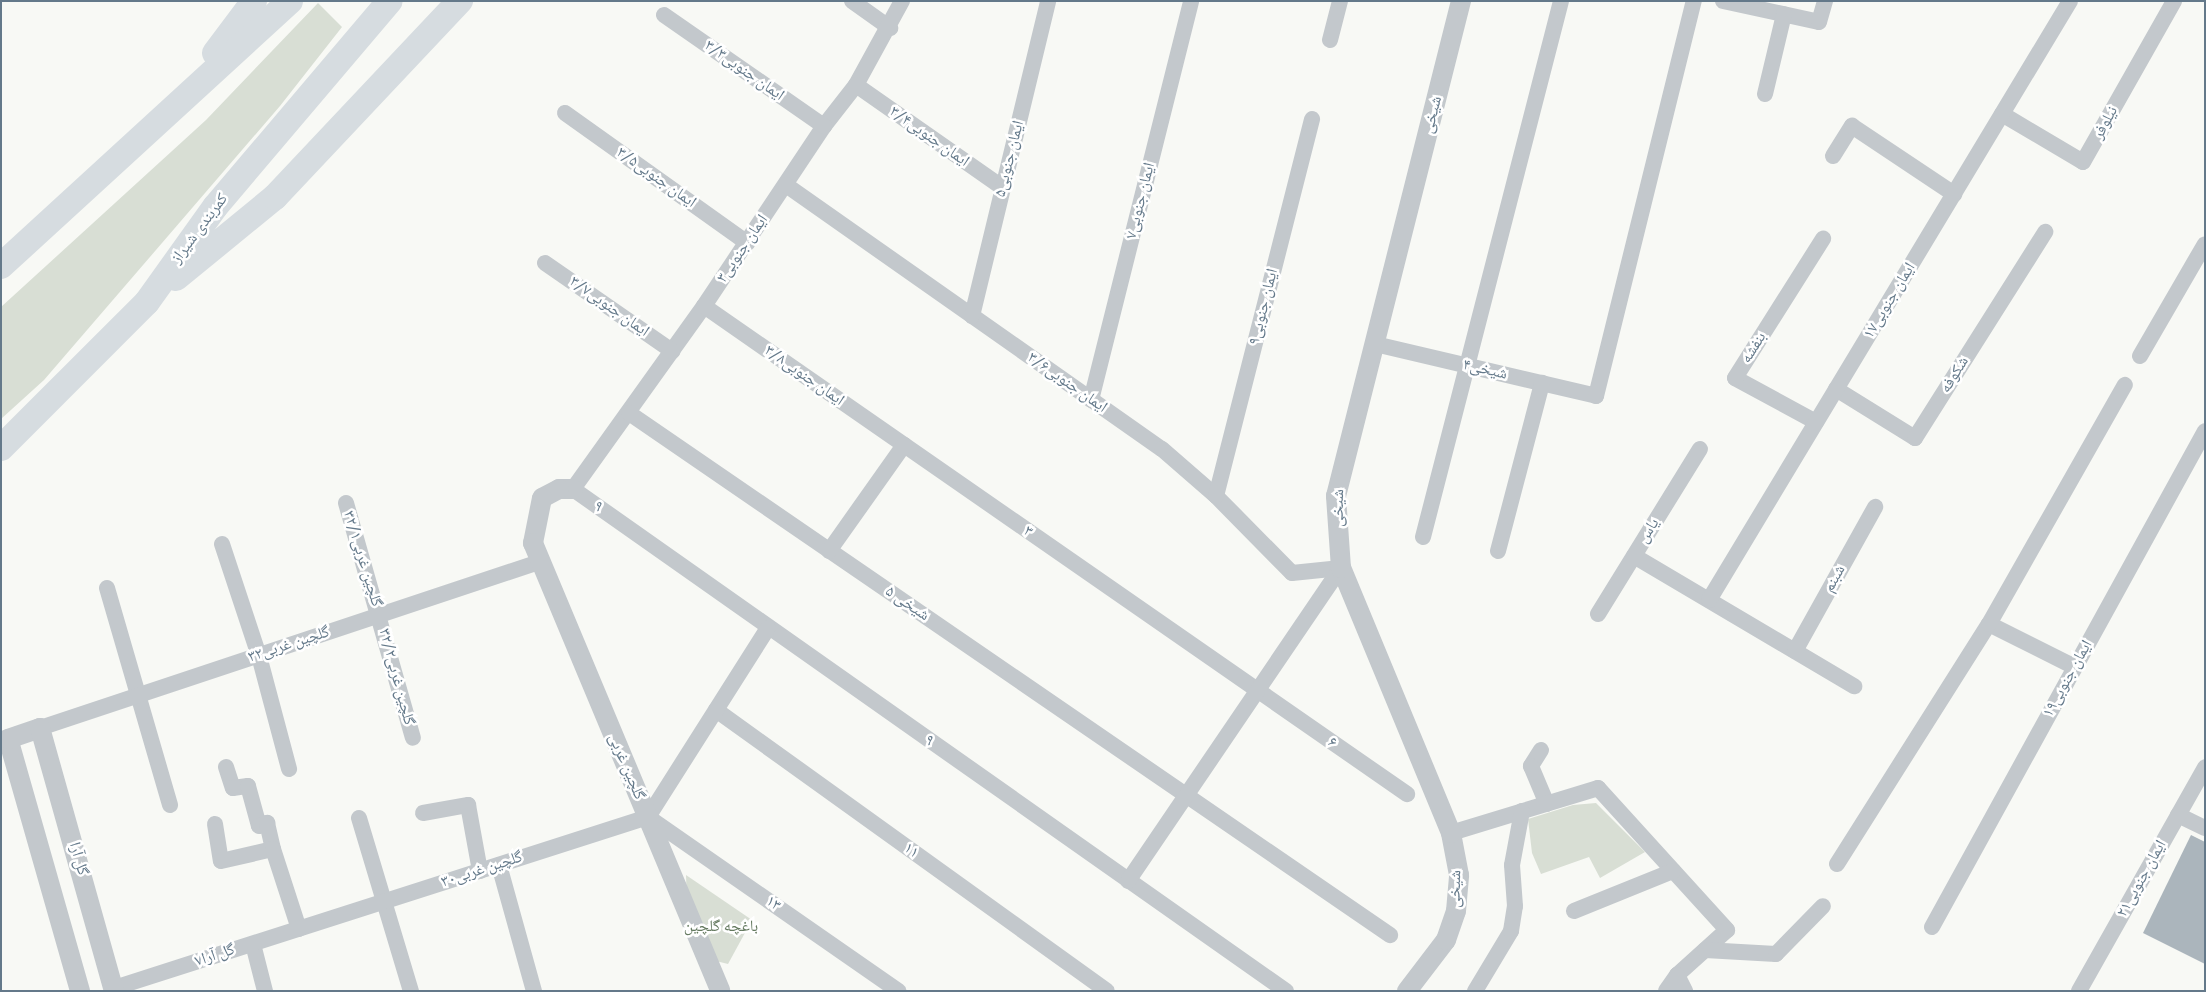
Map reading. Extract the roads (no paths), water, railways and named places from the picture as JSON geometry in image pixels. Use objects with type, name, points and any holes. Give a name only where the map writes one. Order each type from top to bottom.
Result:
[{"type":"highway","points":[[176,106],[254,1]]},
{"type":"highway","points":[[1,266],[290,1]]},
{"type":"highway","name":"کمربندی شیراز","points":[[1,448],[147,302],[215,207],[390,1]]},
{"type":"highway","points":[[147,302],[275,198],[460,1]]},
{"type":"street","points":[[852,1],[890,28]]},
{"type":"street","name":"ایمان جنوبی۳","points":[[573,489],[704,306],[824,126],[856,85],[890,28],[902,1]]},
{"type":"street","name":"ایمان جنوبی۵","points":[[972,316],[1048,1]]},
{"type":"street","name":"ایمان جنوبی۷","points":[[1091,400],[1191,1]]},
{"type":"street","points":[[1330,40],[1340,1]]},
{"type":"street","name":"شیخی","points":[[1406,991],[1446,940],[1456,911],[1459,875],[1451,833],[1341,568],[1336,496],[1461,1]]},
{"type":"street","points":[[1423,537],[1561,1]]},
{"type":"street","name":"شیخی۴","points":[[1374,344],[1596,396],[1694,1]]},
{"type":"street","points":[[1723,1],[1819,22],[1825,1]]},
{"type":"street","name":"ایمان جنوبی۱۷","points":[[1709,600],[2070,1]]},
{"type":"street","name":"نیلوفر","points":[[2002,114],[2083,162],[2174,1]]},
{"type":"street","points":[[1765,94],[1784,14]]},
{"type":"street","name":"ایمان جنوبی۳/۳","points":[[664,15],[824,126]]},
{"type":"street","name":"ایمان جنوبی۳/۴","points":[[856,85],[1003,188]]},
{"type":"street","name":"ایمان جنوبی۳/۵","points":[[565,113],[747,243]]},
{"type":"street","name":"ایمان جنوبی۹","points":[[1216,496],[1312,119]]},
{"type":"street","points":[[1833,156],[1852,126],[1954,194]]},
{"type":"street","name":"ایمان جنوبی۳/۶","points":[[786,185],[1162,449],[1216,496],[1292,573],[1341,568]]},
{"type":"street","name":"شکوفه","points":[[1836,389],[1915,438],[2045,232]]},
{"type":"street","name":"بنفشه","points":[[1816,422],[1735,378],[1823,239]]},
{"type":"street","points":[[2140,356],[2205,244]]},
{"type":"street","name":"ایمان جنوبی۳/۷","points":[[545,263],[672,351]]},
{"type":"street","name":"ایمان جنوبی۳/۸","points":[[704,306],[904,445]]},
{"type":"street","points":[[1498,550],[1542,383]]},
{"type":"street","points":[[1837,864],[1989,624],[2125,385]]},
{"type":"street","name":"شیخی ۵","points":[[629,413],[1390,935]]},
{"type":"street","name":"ایمان جنوبی۱۹","points":[[1932,927],[2205,432]]},
{"type":"street","points":[[829,551],[904,445]]},
{"type":"street","name":"۳","points":[[904,445],[1258,692]]},
{"type":"street","name":"یاس","points":[[1598,614],[1700,449]]},
{"type":"street","name":"گلچین غربی","points":[[573,489],[560,489],[542,498],[533,543],[538,562],[648,817],[720,991]]},
{"type":"street","name":"۹","points":[[573,489],[1286,991]]},
{"type":"street","name":"گلچین غربی۳۲/۱","points":[[346,503],[379,615]]},
{"type":"street","name":"شبنم","points":[[1795,651],[1875,507]]},
{"type":"street","points":[[222,544],[258,656],[289,769]]},
{"type":"street","points":[[1634,556],[1854,686]]},
{"type":"street","name":"گلچین غربی۳۲","points":[[40,728],[538,562]]},
{"type":"street","points":[[1128,880],[1341,568]]},
{"type":"street","points":[[107,588],[170,805]]},
{"type":"street","name":"گلچین غربی۳۲/۲","points":[[379,615],[413,738]]},
{"type":"street","points":[[1989,624],[2075,667]]},
{"type":"street","points":[[648,817],[768,628]]},
{"type":"street","name":"۶","points":[[1258,692],[1407,794]]},
{"type":"street","name":"۱۱","points":[[716,710],[1107,991]]},
{"type":"street","points":[[5,738],[40,728]]},
{"type":"street","name":"گل آرا","points":[[40,728],[114,990]]},
{"type":"street","name":"گل آرا","points":[[5,738],[80,991]]},
{"type":"street","points":[[1541,750],[1531,766],[1547,804]]},
{"type":"street","points":[[226,766],[233,788],[248,786],[259,826],[267,824],[299,929]]},
{"type":"street","name":"ایمان جنوبی۲۱","points":[[2079,991],[2205,767]]},
{"type":"street","points":[[1451,833],[1598,788],[1727,930],[1678,974],[1666,991]]},
{"type":"street","points":[[423,813],[468,805],[480,871]]},
{"type":"street","points":[[1475,991],[1511,931],[1515,906],[1512,865],[1522,811]]},
{"type":"street","points":[[2178,814],[2205,828]]},
{"type":"street","name":"گلچین غربی۳۰","points":[[316,924],[648,817]]},
{"type":"street","name":"۱۳","points":[[648,817],[898,991]]},
{"type":"street","points":[[359,818],[386,901],[411,991]]},
{"type":"street","points":[[216,824],[221,861],[274,849]]},
{"type":"street","points":[[499,865],[534,991]]},
{"type":"street","points":[[1574,910],[1673,870]]},
{"type":"street","points":[[1705,950],[1776,954],[1823,906]]},
{"type":"street","name":"گل آرا۷","points":[[114,990],[316,924]]},
{"type":"street","points":[[254,944],[265,991]]},
{"type":"street","points":[[1678,974],[1686,991]]},
{"type":"park label","name":"باغچه گلچین","points":[[721,927]]}]
